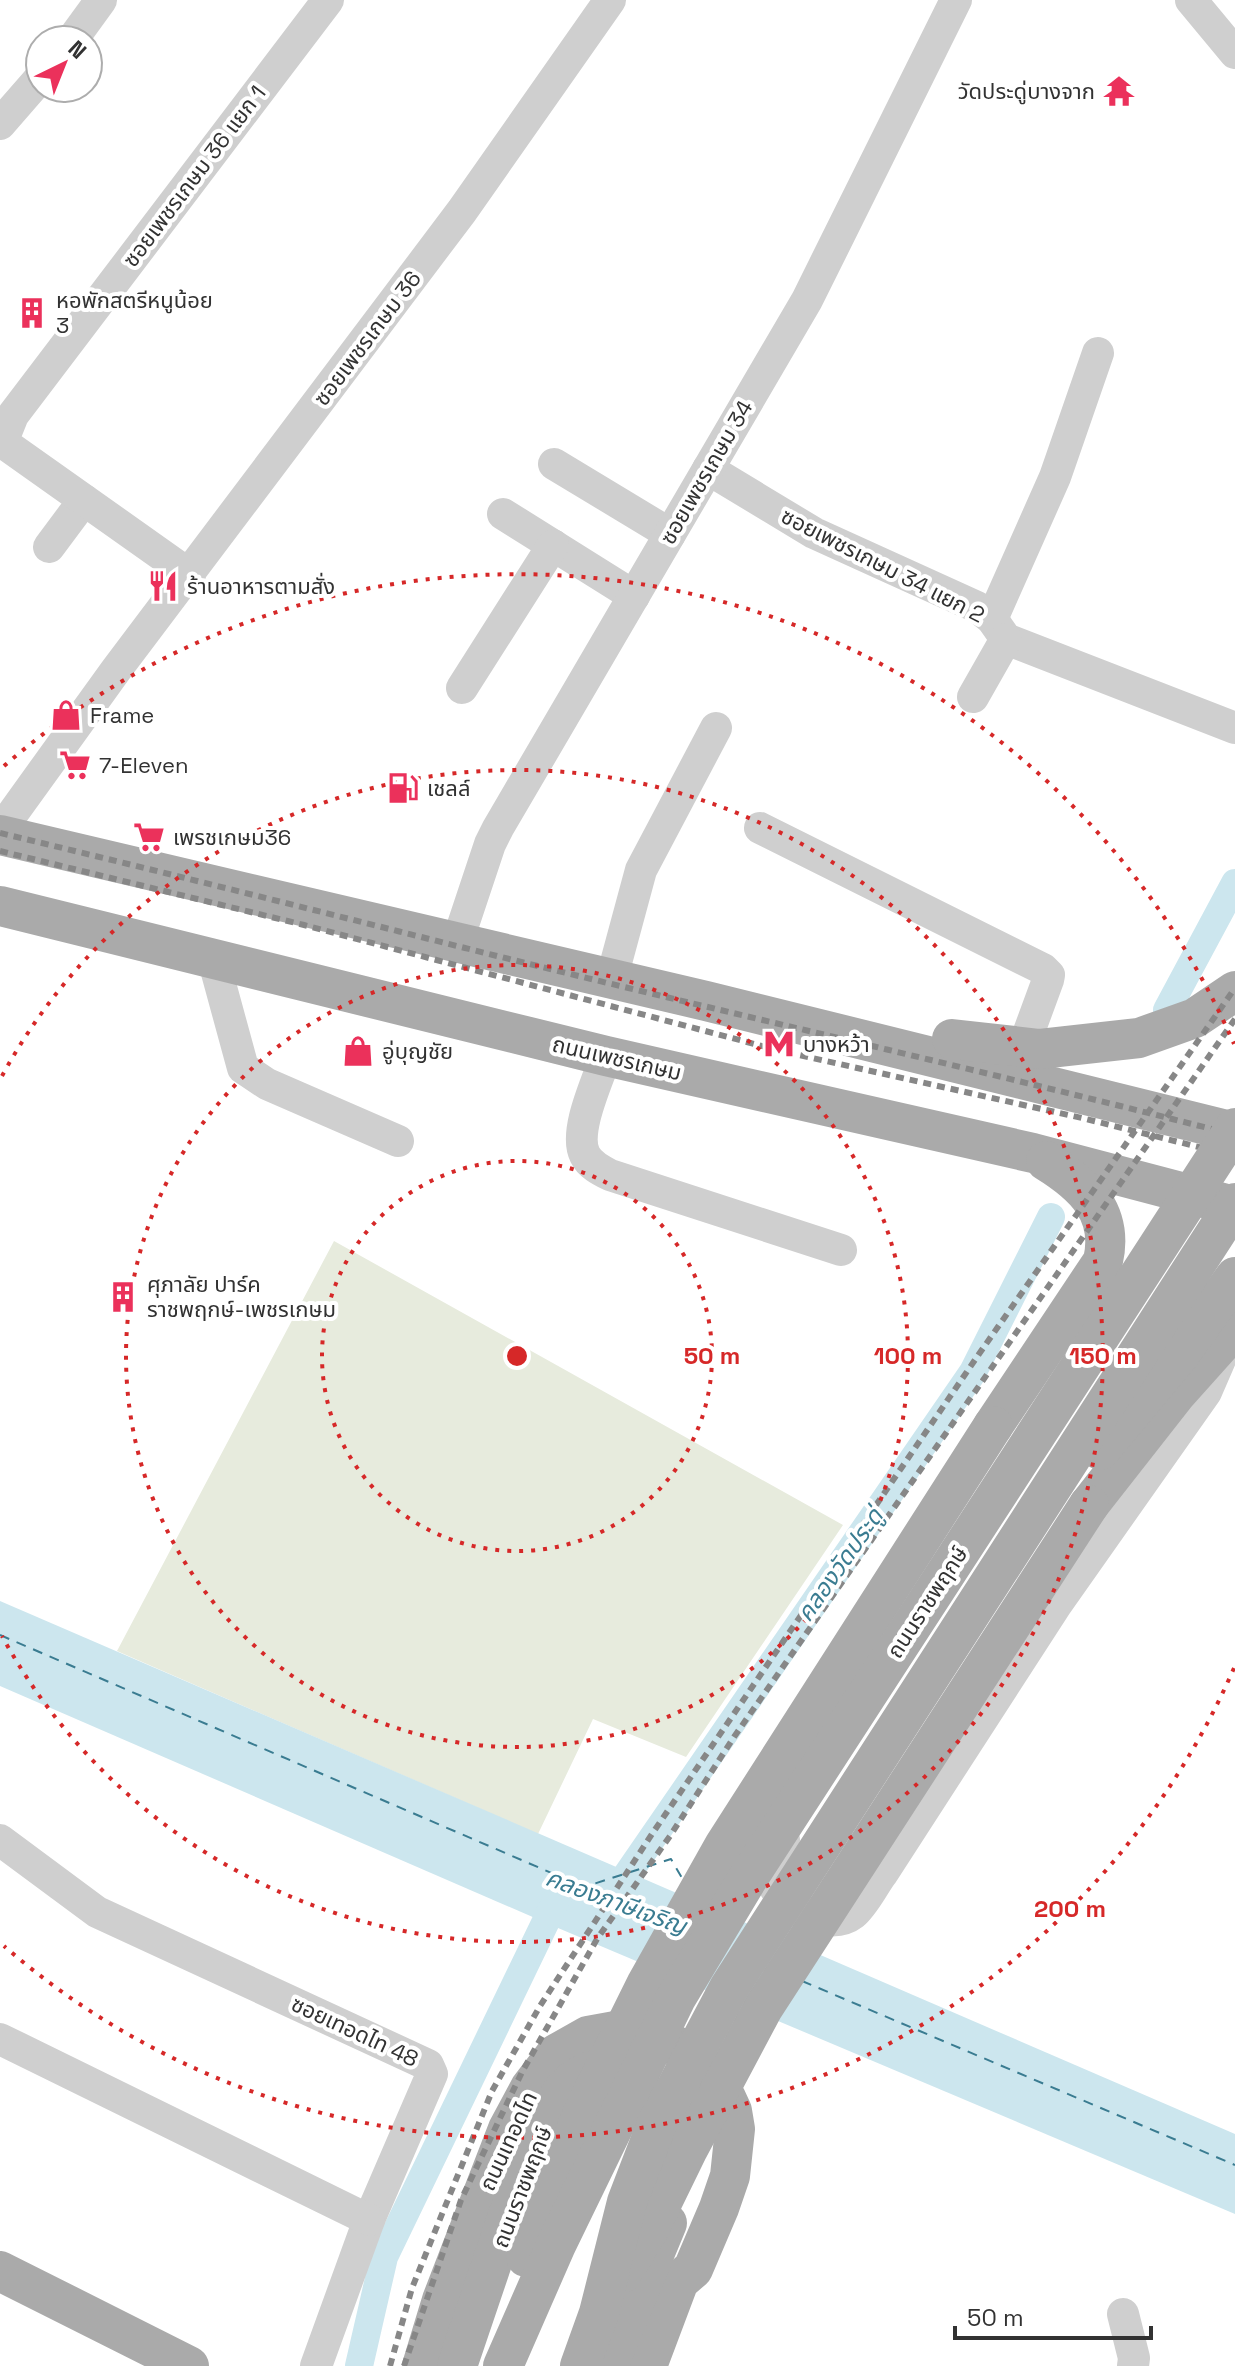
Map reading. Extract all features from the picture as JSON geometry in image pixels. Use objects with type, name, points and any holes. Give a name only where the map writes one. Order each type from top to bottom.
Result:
[{"type":"main road","points":[[0,833],[611,981],[706,1001],[1233,1131]]},
{"type":"main road","name":"ถนนเพชรเกษม","points":[[0,906],[606,1056],[1033,1153],[1235,1204]]},
{"type":"main road","points":[[706,1001],[848,1024],[1040,1049],[1139,1038],[1195,1018],[1235,991]]},
{"type":"main road","name":"ถนนราชพฤกษ์","points":[[501,2366],[556,2245],[684,1984],[756,1864],[1233,1131]]},
{"type":"main road","points":[[501,2366],[531,2238],[586,2106],[647,1983],[724,1846],[993,1426],[1103,1261],[1107,1242],[1103,1220],[1079,1185],[1033,1153]]},
{"type":"main road","points":[[1173,1190],[1235,1186]]},
{"type":"main road","name":"ถนนราชพฤกษ์","points":[[580,2366],[599,2313],[627,2202],[657,2124],[729,1988],[1235,1204]]},
{"type":"main road","points":[[1028,1525],[1129,1417],[1180,1354],[1235,1277]]},
{"type":"main road","points":[[599,2313],[650,2227],[763,2008],[1089,1505],[1202,1364],[1234,1329]]},
{"type":"main road","name":"ถนนเทอดไท","points":[[422,2366],[442,2300],[508,2129],[530,2088],[556,2054],[588,2036],[621,2030],[673,2044],[709,2074],[732,2111],[735,2146],[730,2176],[693,2269],[695,2289],[668,2366]]},
{"type":"main road","name":"ถนนราชพฤกษ์","points":[[457,2366],[516,2192],[560,2095],[570,2081],[582,2075],[594,2070],[620,2069],[658,2083],[677,2100],[692,2116],[699,2132],[700,2152],[608,2366]]},
{"type":"main road","name":"ถนนเทอดไท","points":[[647,2366],[679,2281],[693,2269]]},
{"type":"main road","points":[[0,2271],[189,2366]]},
{"type":"street","points":[[84,24],[101,0]]},
{"type":"street","name":"ซอยเพชรเกษม 36 แยก 1","points":[[190,575],[5,444],[6,410],[328,0]]},
{"type":"street","name":"ซอยเพชรเกษม 36","points":[[0,833],[116,670],[462,211],[610,0]]},
{"type":"street","name":"ซอยเพชรเกษม 34","points":[[457,943],[498,828],[807,300],[956,0]]},
{"type":"street","points":[[1191,0],[1235,53]]},
{"type":"street","points":[[0,124],[24,96]]},
{"type":"street","points":[[973,697],[1098,353]]},
{"type":"street","points":[[554,464],[670,534]]},
{"type":"street","name":"ซอยเพชรเกษม 34 แยก 2","points":[[708,469],[814,533],[977,607],[999,629],[1235,728]]},
{"type":"street","points":[[49,547],[84,500]]},
{"type":"street","points":[[503,514],[634,596]]},
{"type":"street","points":[[462,688],[553,545]]},
{"type":"street","points":[[611,981],[641,870],[716,728]]},
{"type":"street","points":[[760,828],[1043,969],[1049,975],[1048,980],[1023,1048]]},
{"type":"street","points":[[213,958],[243,1068],[267,1084],[398,1141]]},
{"type":"street","points":[[606,1056],[581,1132],[583,1153],[592,1165],[610,1175],[841,1250]]},
{"type":"street","points":[[1107,1242],[1117,1280],[1119,1325]]},
{"type":"street","points":[[1202,1364],[1213,1341],[1212,1325],[1207,1305],[1196,1290],[1179,1280],[1164,1277],[1147,1280],[1133,1289],[1125,1301],[1119,1325],[1107,1351],[770,1860],[770,1879],[789,1904],[825,1921],[853,1914],[1056,1605],[1206,1392],[1234,1329]]},
{"type":"street","name":"ซอยเทอดไท 48","points":[[4,1853],[97,1912],[428,2065],[432,2074],[369,2220],[316,2366]]},
{"type":"street","points":[[0,2039],[369,2220]]},
{"type":"street","points":[[1123,2314],[1134,2358],[1133,2366]]},
{"type":"shaded area","points":[[334,1241],[843,1525],[686,1757],[593,1719],[538,1834],[117,1651]]},
{"type":"water","name":"คลองภาษีเจริญ","points":[[0,1601],[1235,2134],[1235,2214],[558,1928],[0,1686]]},
{"type":"waterway","name":"คลองวัดประดู่","points":[[1167,1010],[1235,883]]},
{"type":"waterway","name":"คลองวัดประดู่","points":[[609,1901],[973,1372],[1051,1217]]},
{"type":"waterway","name":"คลองภาษีเจริญ","points":[[359,2366],[384,2257],[561,1890]]},
{"type":"ferry route","points":[[0,1635],[584,1887],[671,1859],[682,1878]]},
{"type":"ferry route","points":[[802,1981],[1235,2165]]},
{"type":"railway","points":[[0,833],[1235,1135]]},
{"type":"railway","points":[[0,851],[304,925],[781,1051],[1082,1118],[1235,1156]]},
{"type":"railway","points":[[390,2366],[412,2288],[492,2091],[540,2006],[652,1834],[979,1354],[1235,988]]},
{"type":"railway","points":[[404,2366],[461,2200],[522,2072],[597,1939],[670,1836],[734,1737],[1235,1019]]},
{"type":"place","name":"วัดประดู่บางจาก","points":[[1119,91]]},
{"type":"place","name":"หอพักสตรีหนูน้อย 3","points":[[32,313]]},
{"type":"place","name":"ร้านอาหารตามสั่ง","points":[[163,586]]},
{"type":"place","name":"Frame","points":[[66,715]]},
{"type":"place","name":"7-Eleven","points":[[75,765]]},
{"type":"place","name":"เชลล์","points":[[403,788]]},
{"type":"place","name":"เพรชเกษม36","points":[[149,837]]},
{"type":"place","name":"บางหว้า","points":[[779,1044]]},
{"type":"place","name":"อู่บุญชัย","points":[[358,1051]]},
{"type":"place","name":"ศุภาลัย ปาร์ค ราชพฤกษ์-เพชรเกษม","points":[[123,1297]]}]
